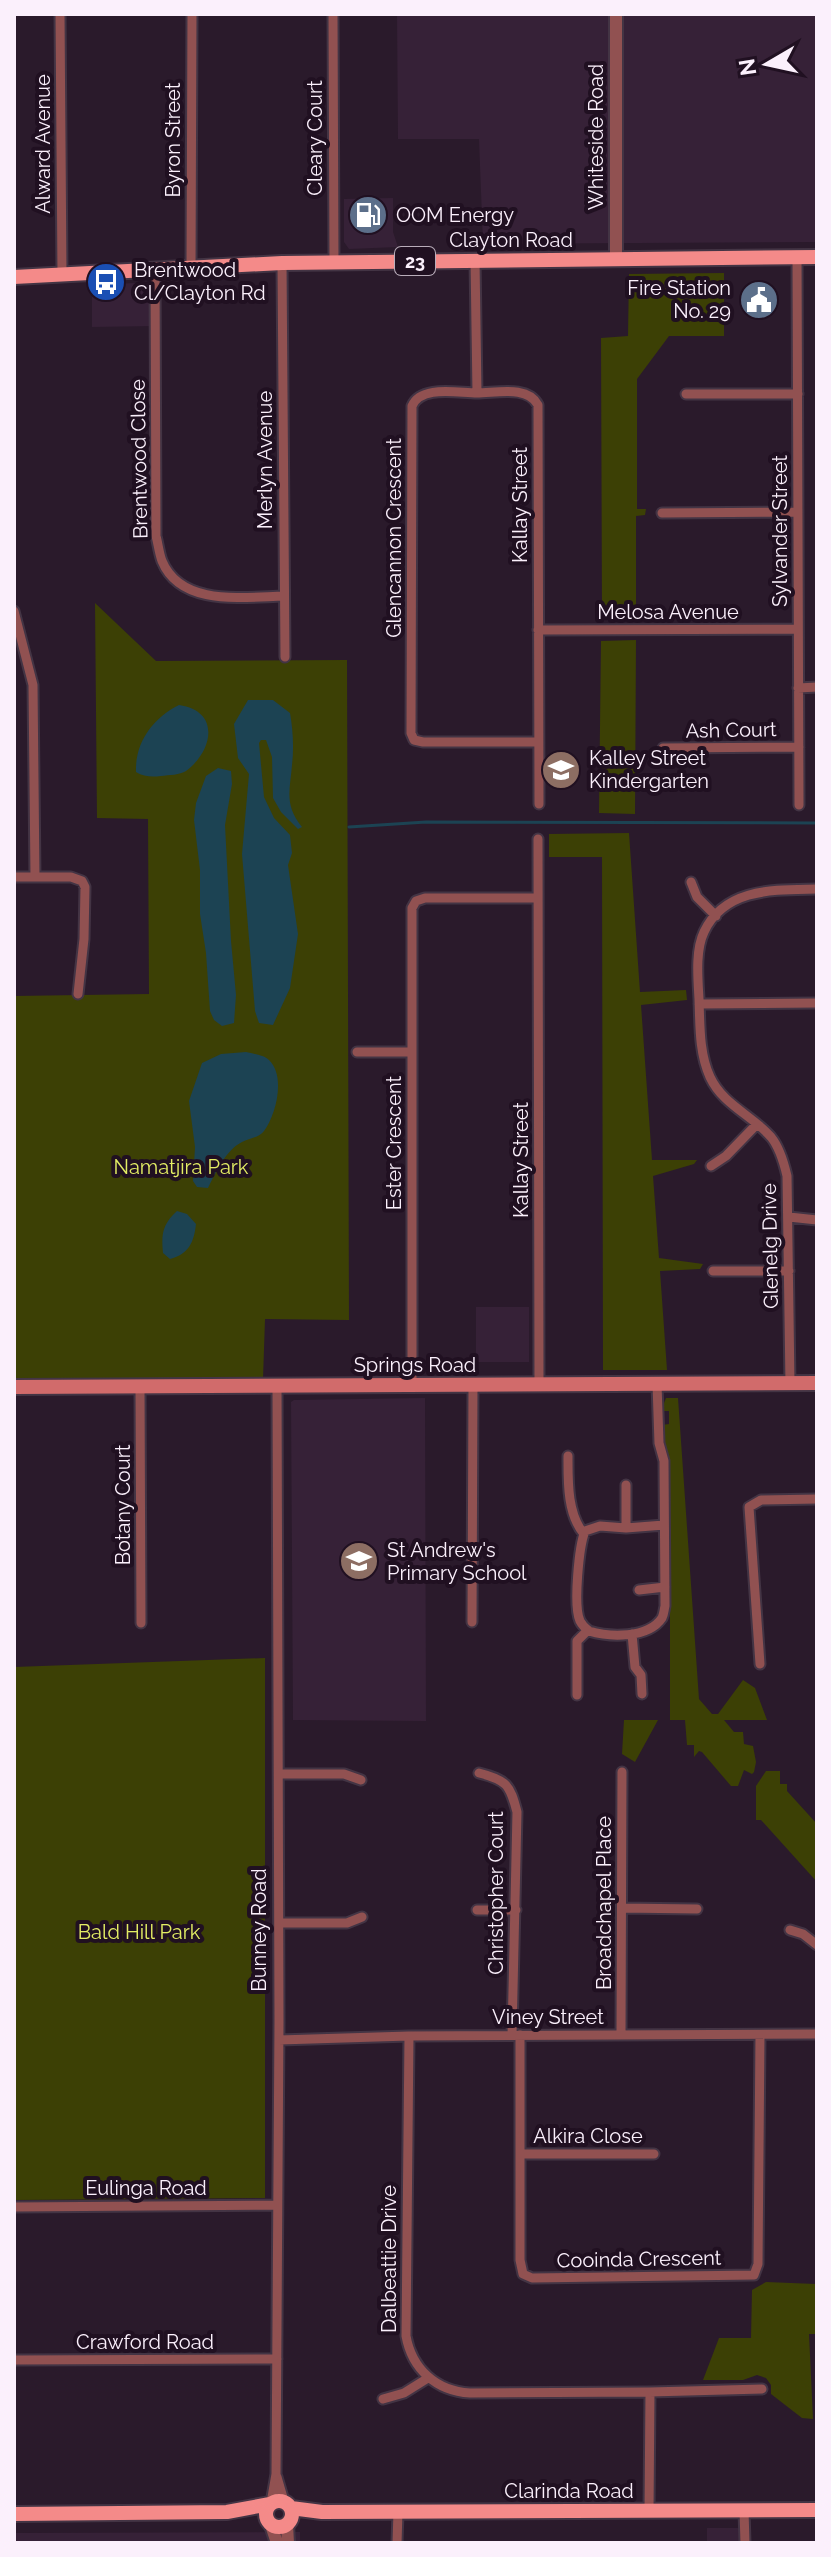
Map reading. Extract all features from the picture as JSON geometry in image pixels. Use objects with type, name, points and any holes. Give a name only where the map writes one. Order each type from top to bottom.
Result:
[{"type":"main road","name":"Clayton Road","points":[[14,277],[282,263],[817,257]]},
{"type":"main road","name":"Springs Road","points":[[14,1387],[817,1383]]},
{"type":"main road","name":"Clarinda Road","points":[[227,2512],[280,2527],[282,2510]]},
{"type":"main road","name":"Clarinda Road","points":[[14,2514],[282,2510],[817,2510]]},
{"type":"main road","points":[[270,2524],[265,2515],[282,2510]]},
{"type":"street","name":"Alward Avenue","points":[[60,14],[62,274]]},
{"type":"street","name":"Byron Street","points":[[191,267],[192,14]]},
{"type":"street","name":"Cleary Court","points":[[333,14],[334,262]]},
{"type":"street","name":"Whiteside Road","points":[[616,14],[616,259]]},
{"type":"street","name":"Sylvander Street","points":[[797,258],[799,805]]},
{"type":"street","points":[[475,260],[477,393]]},
{"type":"street","name":"Merlyn Avenue","points":[[282,263],[285,657]]},
{"type":"street","name":"Brentwood Close","points":[[155,269],[156,536],[162,562],[176,581],[193,592],[215,597],[284,596]]},
{"type":"street","name":"Glencannon Crescent","points":[[477,393],[427,393],[418,396],[412,406],[411,744],[538,742]]},
{"type":"street","name":"Kallay Street","points":[[477,393],[524,393],[534,398],[538,405],[539,804]]},
{"type":"street","points":[[686,394],[798,394]]},
{"type":"street","points":[[662,513],[798,512]]},
{"type":"street","points":[[14,611],[33,685],[35,877]]},
{"type":"street","name":"Melosa Avenue","points":[[538,630],[798,629]]},
{"type":"street","points":[[798,688],[817,687]]},
{"type":"street","name":"Ash Court","points":[[663,748],[799,747]]},
{"type":"street","name":"Kallay Street","points":[[538,839],[539,1385]]},
{"type":"street","points":[[14,877],[71,877],[82,881],[85,887],[84,939],[78,994]]},
{"type":"street","points":[[691,882],[697,897],[716,916],[741,897],[756,892],[817,889]]},
{"type":"street","name":"Ester Crescent","points":[[412,1386],[412,898],[538,898]]},
{"type":"street","name":"Glenelg Drive","points":[[716,916],[703,933],[698,962],[701,1043],[710,1077],[724,1098],[772,1138],[787,1176],[790,1384]]},
{"type":"street","points":[[699,1004],[817,1003]]},
{"type":"street","points":[[357,1052],[412,1052]]},
{"type":"street","points":[[711,1166],[726,1156],[757,1124]]},
{"type":"street","points":[[789,1217],[817,1220]]},
{"type":"street","points":[[713,1271],[789,1271]]},
{"type":"street","points":[[657,1384],[659,1443],[664,1461],[665,1606],[662,1618],[648,1629],[632,1634],[588,1630],[580,1621],[578,1601],[579,1550],[585,1531],[600,1526],[626,1528],[664,1525]]},
{"type":"street","points":[[472,1622],[473,1385]]},
{"type":"street","name":"Bunney Road","points":[[277,1386],[279,2040],[276,2474],[288,2543]]},
{"type":"street","name":"Botany Court","points":[[140,1387],[141,1623]]},
{"type":"street","points":[[568,1456],[568,1483],[575,1521],[584,1534]]},
{"type":"street","points":[[626,1485],[626,1528]]},
{"type":"street","points":[[760,1664],[749,1507],[761,1500],[817,1499]]},
{"type":"street","points":[[639,1590],[665,1587]]},
{"type":"street","points":[[577,1695],[577,1641],[588,1630]]},
{"type":"street","points":[[632,1634],[635,1667],[641,1675],[642,1694]]},
{"type":"street","name":"Broadchapel Place","points":[[621,2034],[622,1772]]},
{"type":"street","name":"Christopher Court","points":[[479,1773],[499,1778],[511,1790],[517,1812],[516,2035]]},
{"type":"street","points":[[279,1774],[344,1774],[361,1780]]},
{"type":"street","points":[[622,1908],[697,1909]]},
{"type":"street","points":[[477,1910],[516,1910]]},
{"type":"street","points":[[279,1923],[347,1923],[362,1917]]},
{"type":"street","points":[[790,1930],[803,1934],[817,1945]]},
{"type":"street","name":"Viney Street","points":[[279,2040],[409,2036],[817,2034]]},
{"type":"street","name":"Cooinda Crescent","points":[[516,2035],[521,2154],[520,2260],[523,2274],[532,2278],[754,2275],[758,2264],[760,2035]]},
{"type":"street","name":"Dalbeattie Drive","points":[[409,2036],[406,2336],[412,2357],[428,2378]]},
{"type":"street","name":"Alkira Close","points":[[521,2154],[654,2154]]},
{"type":"street","name":"Eulinga Road","points":[[14,2207],[277,2205]]},
{"type":"street","name":"Crawford Road","points":[[14,2360],[277,2359]]},
{"type":"street","points":[[383,2399],[404,2393],[428,2378],[447,2389],[470,2393],[762,2389]]},
{"type":"street","points":[[649,2510],[650,2392]]},
{"type":"street","points":[[744,2510],[745,2543]]},
{"type":"street","points":[[397,2543],[398,2512]]},
{"type":"street","points":[[270,2524],[277,2543]]},
{"type":"shaded area","points":[[397,14],[817,14],[817,242],[483,244],[479,139],[398,139]]},
{"type":"shaded area","name":"OOM Energy","points":[[393,198],[393,232],[398,247],[349,249],[344,242],[344,199]]},
{"type":"shaded area","points":[[156,282],[156,326],[92,327],[92,285]]},
{"type":"shaded area","points":[[476,1307],[529,1307],[529,1362],[476,1362]]},
{"type":"shaded area","name":"St Andrew's Primary School","points":[[425,1398],[426,1721],[293,1720],[291,1402]]},
{"type":"shaded area","points":[[707,2528],[742,2528],[742,2543],[707,2543]]},
{"type":"shaded area","points":[[300,2532],[300,2543],[14,2543],[14,2533]]},
{"type":"green space","points":[[724,273],[724,336],[669,336],[637,379],[637,509],[646,509],[645,515],[636,516],[636,620],[602,620],[601,338],[628,336],[629,274]]},
{"type":"green space","name":"Namatjira Park","points":[[95,603],[156,661],[347,660],[349,1320],[265,1319],[263,1379],[14,1380],[14,996],[149,994],[148,819],[97,818]]},
{"type":"green space","points":[[636,640],[635,814],[599,813],[601,641]]},
{"type":"green space","points":[[629,833],[640,992],[686,990],[687,1000],[641,1005],[652,1160],[697,1160],[694,1164],[653,1176],[659,1258],[703,1264],[700,1269],[660,1271],[667,1370],[603,1370],[602,857],[549,857],[549,834]]},
{"type":"green space","points":[[666,1398],[678,1398],[699,1699],[712,1714],[718,1714],[743,1680],[755,1688],[767,1720],[724,1720],[734,1732],[743,1732],[744,1744],[753,1746],[754,1772],[744,1770],[738,1786],[731,1786],[702,1752],[699,1751],[694,1757],[694,1745],[687,1745],[685,1720],[670,1720],[670,1461],[664,1447],[662,1425],[669,1424],[669,1411],[661,1411]]},
{"type":"green space","name":"Bald Hill Park","points":[[265,1658],[265,2198],[14,2200],[14,1667]]},
{"type":"green space","points":[[624,1720],[658,1720],[635,1762],[622,1754]]},
{"type":"green space","points":[[766,1771],[780,1771],[780,1784],[787,1784],[787,1791],[817,1824],[817,1882],[761,1820],[756,1820],[756,1786]]},
{"type":"green space","points":[[817,2261],[817,2334],[809,2334],[813,2419],[802,2418],[771,2394],[771,2385],[766,2378],[757,2375],[743,2380],[703,2380],[719,2338],[751,2338],[752,2290],[766,2282],[816,2284]]},
{"type":"water","points":[[248,700],[273,700],[290,713],[293,746],[290,804],[302,827],[298,829],[281,812],[273,798],[272,757],[266,740],[261,740],[264,797],[274,818],[290,835],[292,853],[288,865],[298,934],[290,988],[273,1025],[259,1023],[255,1011],[242,854],[249,774],[238,758],[234,724]]},
{"type":"water","points":[[179,705],[202,715],[207,723],[207,743],[202,753],[195,763],[181,773],[151,776],[136,772],[136,761],[147,732],[161,717]]},
{"type":"water","points":[[218,768],[231,771],[232,784],[225,825],[236,995],[234,1023],[222,1026],[214,1020],[210,1011],[194,820],[196,803],[206,776]]},
{"type":"water","points":[[246,1052],[264,1057],[274,1067],[278,1085],[272,1115],[262,1133],[231,1150],[208,1188],[197,1187],[193,1181],[195,1147],[189,1101],[202,1063],[221,1054]]},
{"type":"water","points":[[177,1211],[187,1214],[196,1224],[192,1242],[186,1250],[170,1259],[163,1253],[163,1234]]},
{"type":"waterway","points":[[349,827],[426,822],[817,823]]},
{"type":"place","name":"OOM Energy","points":[[368,215]]},
{"type":"place","name":"Brentwood Cl/Clayton Rd","points":[[106,282]]},
{"type":"place","name":"Fire Station No. 29","points":[[759,300]]},
{"type":"place","name":"Kalley Street Kindergarten","points":[[561,770]]},
{"type":"place","name":"St Andrew's Primary School","points":[[359,1561]]}]
